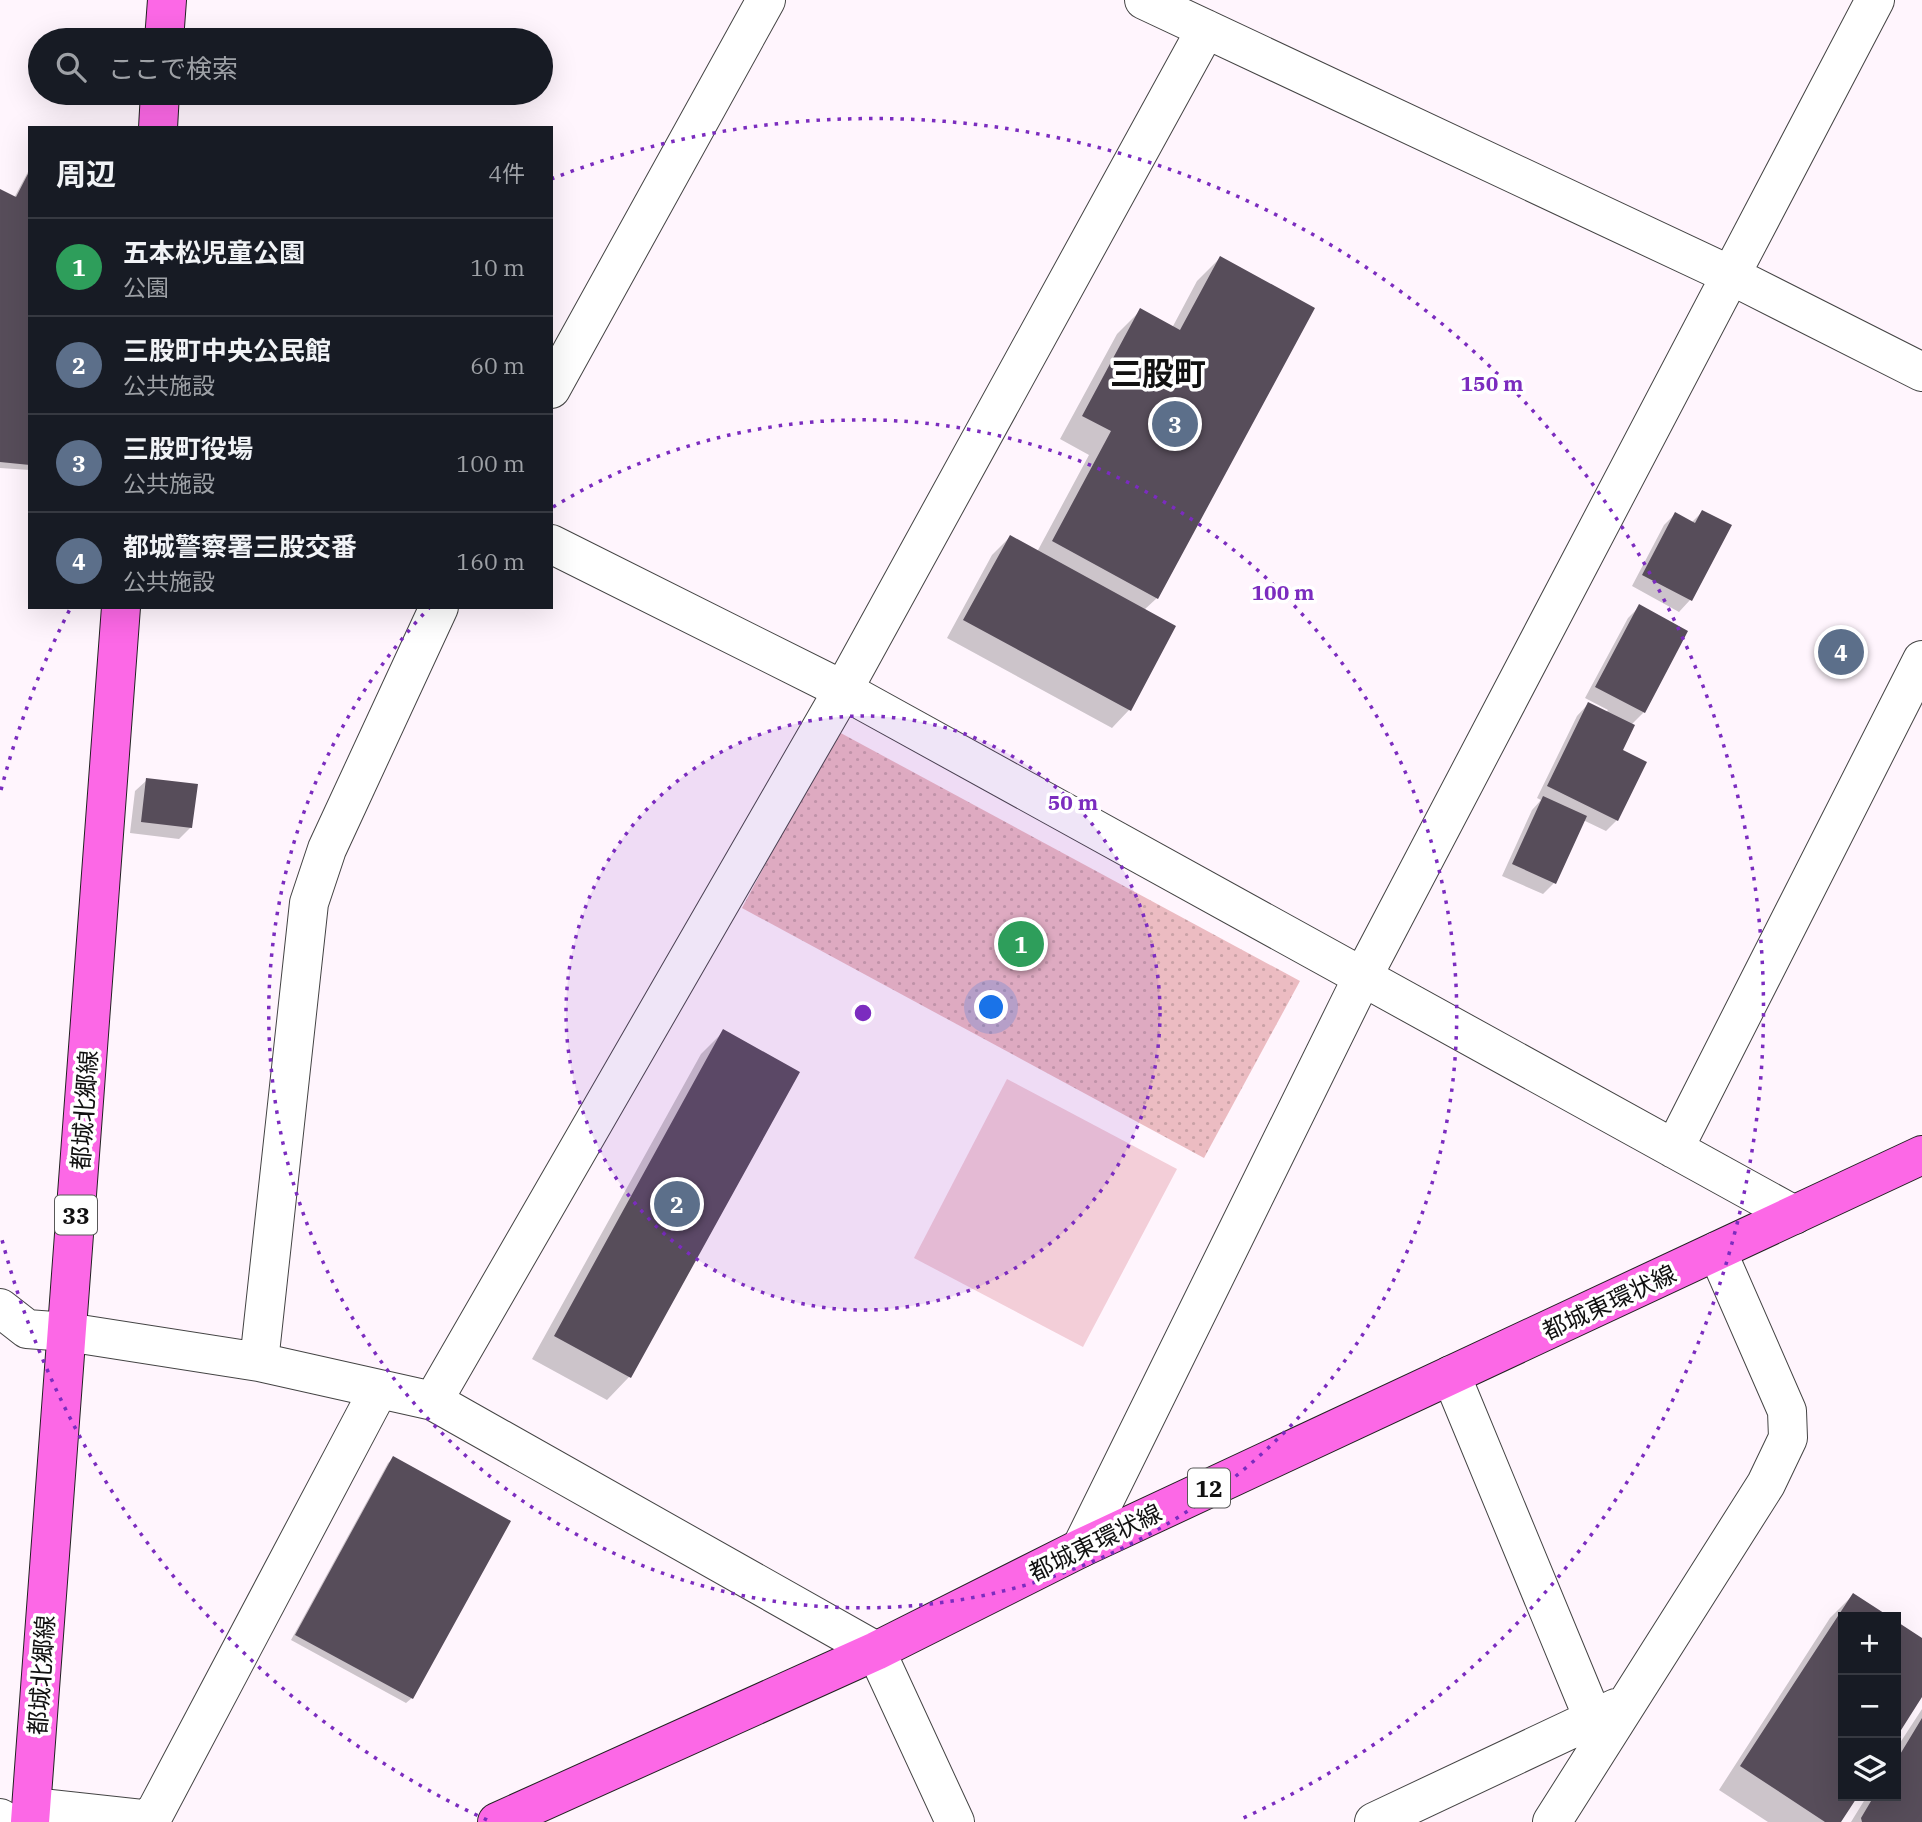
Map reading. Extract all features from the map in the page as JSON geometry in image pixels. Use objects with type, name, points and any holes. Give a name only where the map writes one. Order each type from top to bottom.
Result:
[{"type":"main road","points":[[165,28],[167,0]]},
{"type":"main road","points":[[158,126],[159,105]]},
{"type":"main road","name":"都城北郷線","points":[[17,1817],[67,1332],[121,609]]},
{"type":"main road","name":"都城東環状線","points":[[497,1822],[876,1651],[1081,1548],[1922,1155]]},
{"type":"street","points":[[553,385],[766,0]]},
{"type":"street","points":[[1081,1548],[1362,978],[1875,0]]},
{"type":"street","points":[[1148,1],[1730,275],[1922,372]]},
{"type":"street","points":[[433,1401],[843,690],[1206,29]]},
{"type":"street","points":[[553,545],[843,690],[1794,1215]]},
{"type":"street","points":[[259,1362],[309,903],[327,849],[438,609]]},
{"type":"street","points":[[1674,1149],[1922,660]]},
{"type":"street","points":[[1552,1822],[1766,1484],[1788,1438],[1787,1411],[1717,1251]]},
{"type":"street","points":[[0,1308],[27,1328],[259,1362],[433,1401],[876,1651],[955,1822]]},
{"type":"street","points":[[1451,1375],[1594,1718]]},
{"type":"street","points":[[17,1817],[152,1821],[379,1389]]},
{"type":"street","points":[[1374,1822],[1628,1703]]},
{"type":"shaded area","points":[[837,731],[1300,981],[1204,1158],[742,908]]},
{"type":"shaded area","points":[[1007,1079],[1177,1169],[1083,1347],[914,1258]]},
{"type":"building","points":[[28,174],[28,465],[0,462],[0,189],[16,197]]},
{"type":"building","points":[[1220,256],[1315,308],[1158,599],[1052,541],[1111,431],[1082,416],[1140,308],[1180,330]]},
{"type":"building","points":[[1702,510],[1732,525],[1692,601],[1642,575],[1675,512],[1695,523]]},
{"type":"building","points":[[1010,535],[1176,626],[1131,711],[963,620]]},
{"type":"building","points":[[1639,604],[1688,631],[1645,713],[1595,687]]},
{"type":"building","points":[[1588,702],[1635,725],[1623,750],[1647,762],[1618,821],[1547,786]]},
{"type":"building","points":[[146,778],[198,784],[192,828],[141,822]]},
{"type":"building","points":[[1543,796],[1587,816],[1556,884],[1512,864]]},
{"type":"building","points":[[723,1029],[800,1072],[631,1378],[554,1336]]},
{"type":"building","points":[[393,1456],[511,1521],[413,1699],[295,1635]]},
{"type":"building","points":[[1853,1593],[1882,1612],[1841,1612]]},
{"type":"building","points":[[1838,1616],[1838,1801],[1855,1801],[1841,1822],[1825,1822],[1740,1766]]},
{"type":"building","points":[[1901,1624],[1922,1638],[1922,1697],[1901,1730]]},
{"type":"building","points":[[1922,1718],[1922,1822],[1862,1822],[1861,1818],[1871,1801],[1901,1801],[1901,1753]]},
{"type":"place","name":"三股町役場","points":[[1175,424]]},
{"type":"place","name":"都城警察署三股交番","points":[[1841,652]]},
{"type":"place","name":"五本松児童公園","points":[[1021,944]]},
{"type":"place","name":"三股町中央公民館","points":[[677,1204]]},
{"type":"district","name":"三股町","points":[[1158,373]]}]
